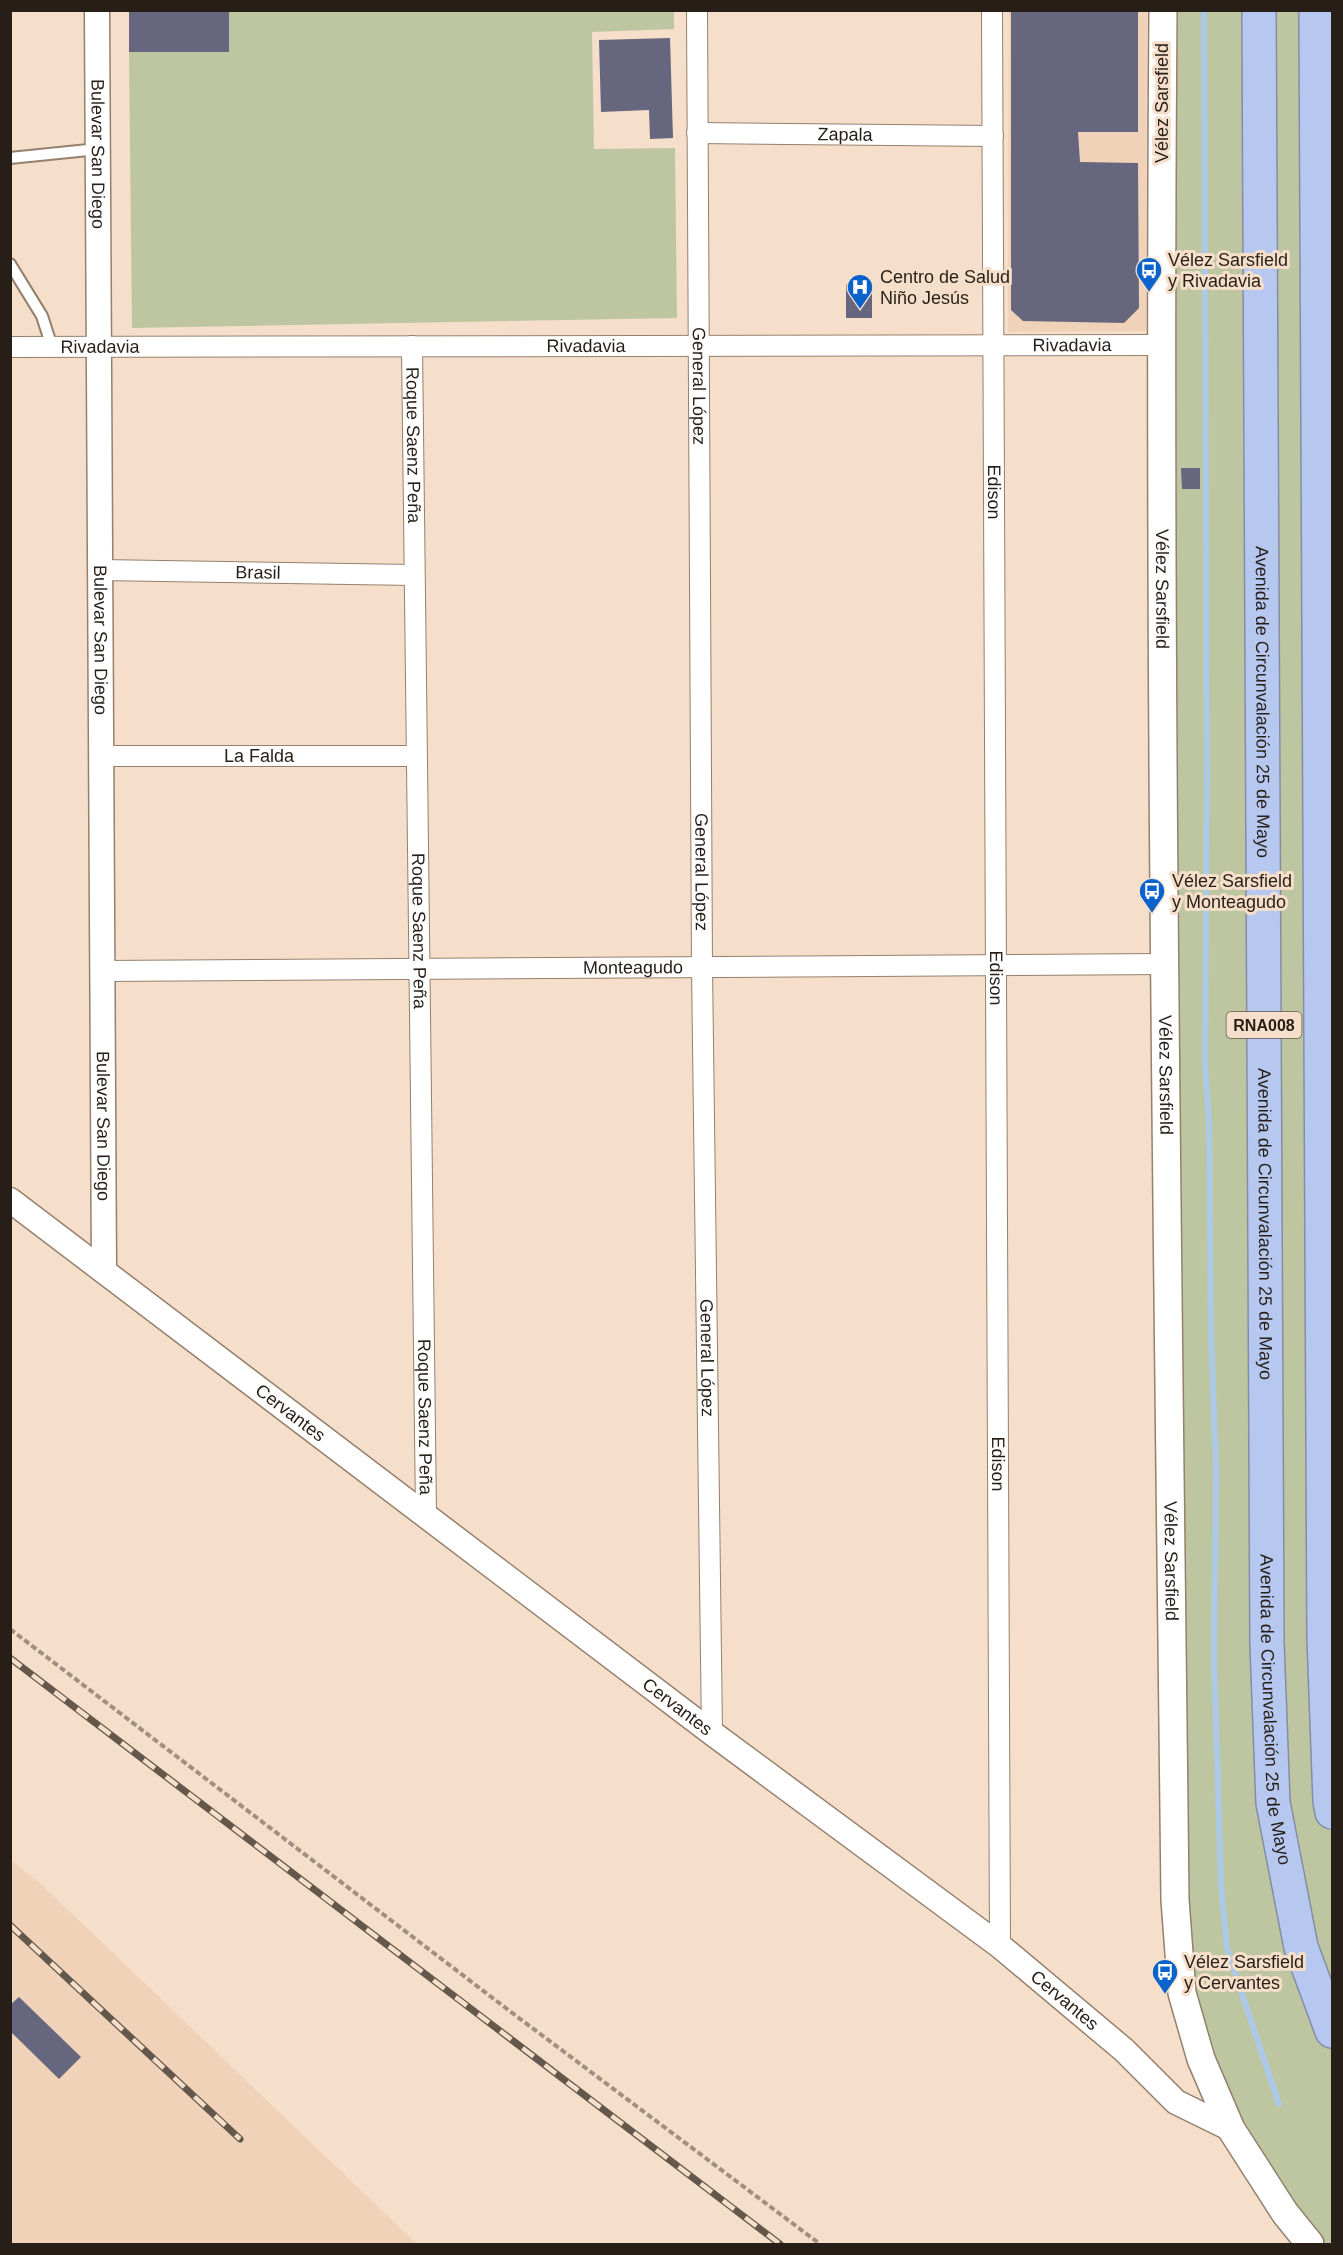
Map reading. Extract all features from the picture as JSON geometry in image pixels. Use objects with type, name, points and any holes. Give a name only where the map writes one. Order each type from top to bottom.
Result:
[{"type":"highway","name":"Avenida de Circunvalación 25 de Mayo","points":[[1259,10],[1267,1644],[1273,1803],[1301,1947],[1332,2031]]},
{"type":"highway","name":"RNA008","points":[[1316,10],[1324,1638],[1332,1812]]},
{"type":"main road","name":"Vélez Sarsfield","points":[[1163,10],[1160,345],[1175,1900],[1182,1993],[1200,2059],[1231,2130]]},
{"type":"main road","name":"Cervantes","points":[[1231,2130],[1285,2213],[1310,2244]]},
{"type":"street","name":"Bulevar San Diego","points":[[98,10],[104,1271]]},
{"type":"street","name":"General López","points":[[697,10],[702,967],[712,1733]]},
{"type":"street","name":"Edison","points":[[992,10],[1000,1946]]},
{"type":"street","name":"Zapala","points":[[697,133],[993,136]]},
{"type":"street","name":"Rivadavia","points":[[10,347],[1160,345]]},
{"type":"street","name":"Roque Saenz Peña","points":[[412,346],[426,1516]]},
{"type":"street","name":"Brasil","points":[[100,570],[414,575]]},
{"type":"street","name":"La Falda","points":[[101,756],[416,756]]},
{"type":"street","name":"Monteagudo","points":[[102,971],[1165,964]]},
{"type":"street","name":"Cervantes","points":[[10,1200],[712,1733],[1000,1946],[1124,2050],[1176,2102],[1231,2130]]},
{"type":"lane","points":[[10,158],[98,149]]},
{"type":"lane","points":[[10,264],[42,316],[52,347]]},
{"type":"path","points":[[10,1629],[507,2009],[820,2244]]},
{"type":"shaded area","points":[[1009,11],[1147,11],[1146,331],[1008,332]]},
{"type":"shaded area","points":[[10,1860],[40,1883],[417,2244],[11,2244]]},
{"type":"green space","points":[[229,11],[674,11],[674,29],[592,32],[594,149],[675,148],[677,318],[132,328],[129,52],[229,52]]},
{"type":"green space","points":[[1163,11],[1332,11],[1332,2244],[1310,2244],[1285,2213],[1182,1993]]},
{"type":"building","points":[[129,10],[229,10],[229,52],[129,52]]},
{"type":"building","points":[[1011,10],[1138,10],[1138,132],[1078,132],[1080,162],[1138,163],[1139,308],[1124,323],[1023,321],[1011,310]]},
{"type":"building","points":[[670,38],[673,138],[650,139],[649,110],[601,112],[599,40]]},
{"type":"building","points":[[846,284],[872,284],[872,318],[846,318]]},
{"type":"building","points":[[1181,468],[1200,468],[1200,489],[1182,489]]},
{"type":"building","points":[[19,1997],[81,2057],[59,2079],[10,2031],[10,2005]]},
{"type":"waterway","points":[[1204,10],[1207,777],[1205,1064],[1209,1120],[1211,1333],[1216,1469],[1214,1658],[1221,1884],[1227,1949],[1279,2104]]},
{"type":"railway","points":[[10,1658],[780,2244]]},
{"type":"railway","points":[[10,1925],[240,2139]]},
{"type":"place","name":"Vélez Sarsfield y Rivadavia","points":[[1149,293]]},
{"type":"place","name":"Centro de Salud Niño Jesús","points":[[860,310]]},
{"type":"place","name":"Vélez Sarsfield y Monteagudo","points":[[1152,914]]},
{"type":"place","name":"Vélez Sarsfield y Cervantes","points":[[1165,1995]]}]
